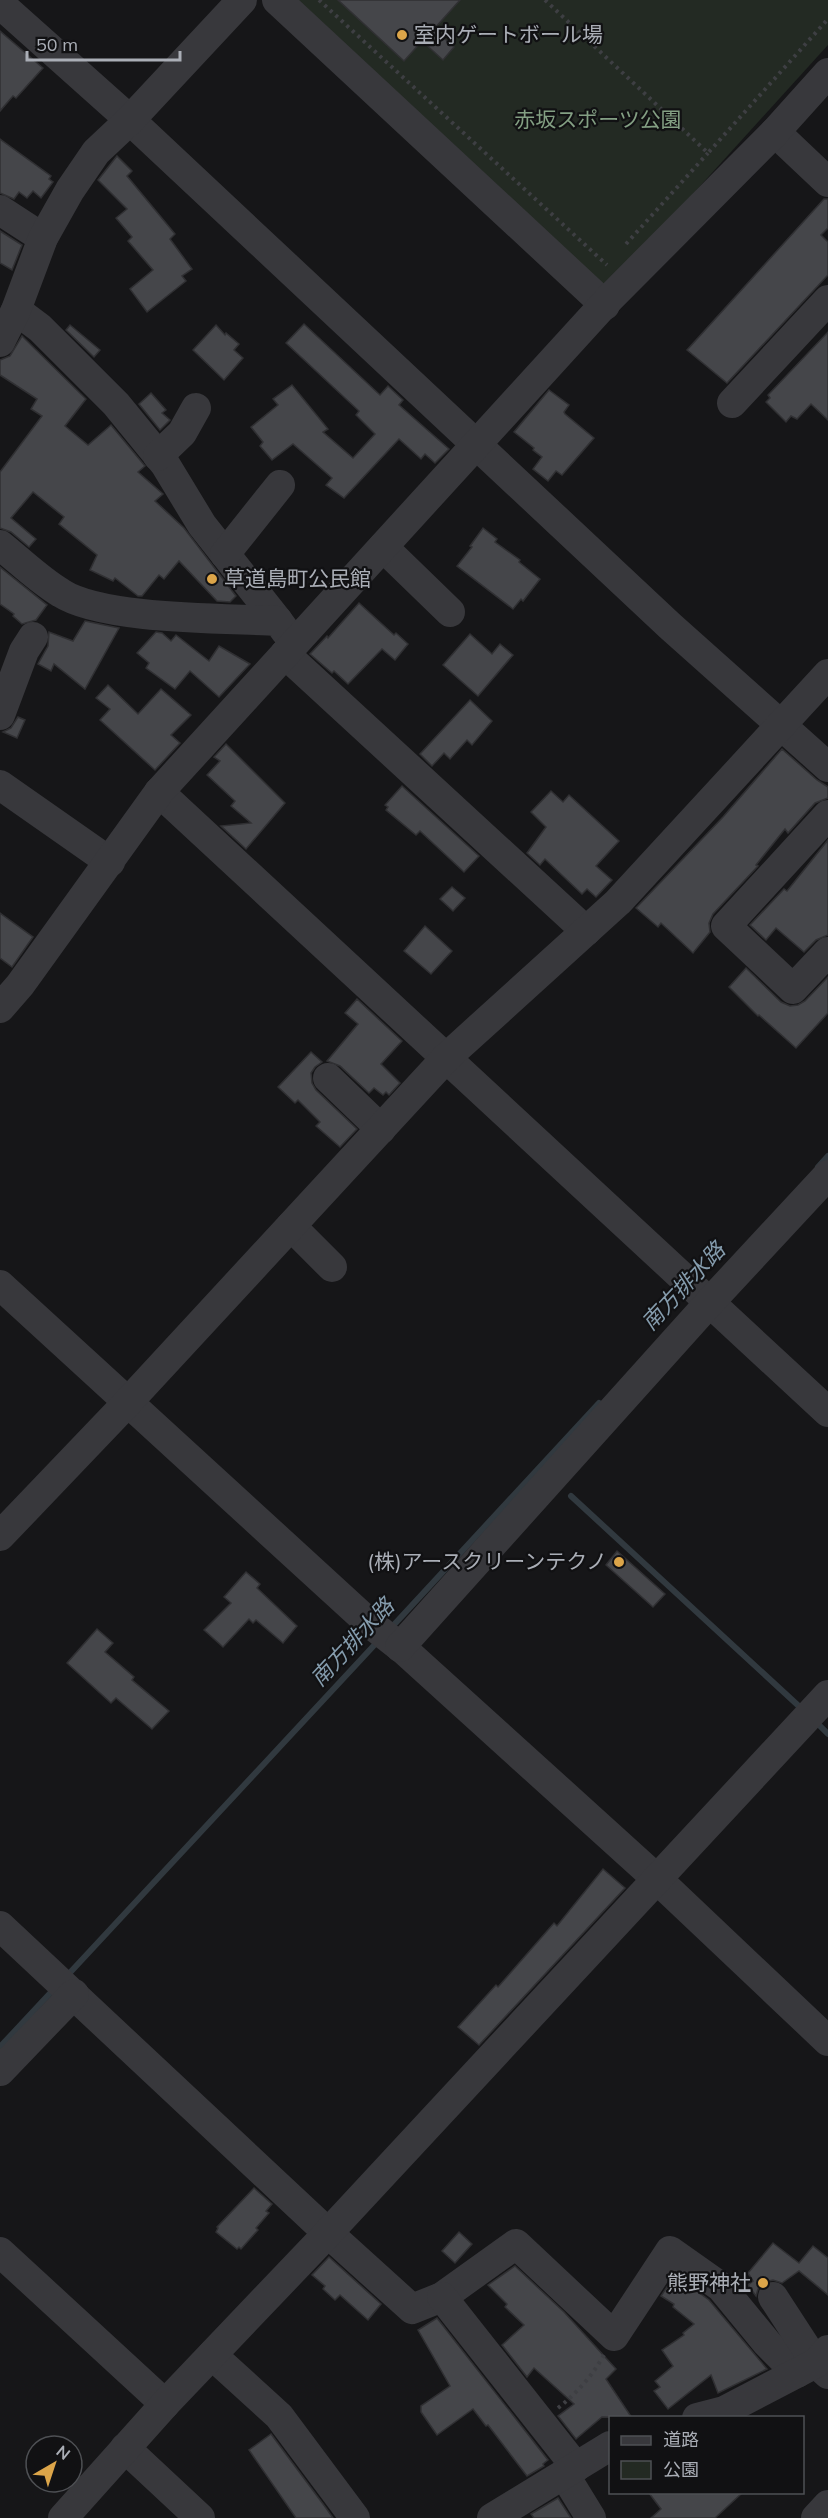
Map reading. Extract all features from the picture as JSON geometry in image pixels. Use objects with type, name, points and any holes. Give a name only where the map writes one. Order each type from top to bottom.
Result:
[{"type":"street","points":[[0,342],[16,310],[43,238],[70,190],[96,152],[130,120],[242,0]]},
{"type":"street","points":[[277,0],[604,305]]},
{"type":"street","points":[[0,4],[130,120],[670,626],[828,767]]},
{"type":"street","points":[[0,1008],[20,985],[159,792],[286,640],[383,547],[604,305],[775,132],[828,74]]},
{"type":"street","points":[[775,132],[828,182]]},
{"type":"street","points":[[0,210],[43,238]]},
{"type":"street","points":[[732,403],[828,300]]},
{"type":"street","points":[[16,310],[40,328],[116,404],[158,456],[202,525],[286,640],[586,931]]},
{"type":"street","points":[[158,456],[182,433],[196,408]]},
{"type":"street","points":[[225,554],[280,485]]},
{"type":"street","points":[[0,544],[61,594],[86,605],[286,640]]},
{"type":"street","points":[[383,547],[450,612]]},
{"type":"street","points":[[0,715],[24,651],[33,637]]},
{"type":"street","points":[[0,1536],[129,1401],[447,1057],[618,902],[828,674]]},
{"type":"street","points":[[0,785],[110,862]]},
{"type":"street","points":[[159,792],[828,1412]]},
{"type":"street","points":[[828,815],[726,926],[794,988],[828,952]]},
{"type":"street","points":[[328,1078],[381,1129]]},
{"type":"street","points":[[390,1639],[703,1295],[828,1174]]},
{"type":"street","points":[[291,1226],[332,1267]]},
{"type":"street","points":[[0,1285],[658,1880],[828,2041]]},
{"type":"street","points":[[63,2518],[165,2404],[328,2233],[816,1709]]},
{"type":"street","points":[[0,1926],[412,2309],[442,2297],[516,2244],[614,2336],[670,2250],[721,2287],[767,2343],[817,2365]]},
{"type":"street","points":[[0,2071],[65,1986]]},
{"type":"street","points":[[0,2252],[165,2404]]},
{"type":"street","points":[[442,2297],[541,2422],[570,2470],[591,2518]]},
{"type":"street","points":[[773,2297],[817,2365]]},
{"type":"street","points":[[212,2355],[279,2416],[355,2518]]},
{"type":"street","points":[[705,2416],[724,2411],[817,2365]]},
{"type":"street","points":[[492,2518],[609,2447]]},
{"type":"street","points":[[125,2448],[201,2518]]},
{"type":"street","points":[[816,2518],[828,2505]]},
{"type":"path","points":[[319,0],[606,266],[614,257]]},
{"type":"path","points":[[545,0],[708,153]]},
{"type":"path","points":[[622,248],[828,19]]},
{"type":"path","points":[[541,2422],[573,2395],[596,2370],[614,2336]]},
{"type":"green space","name":"赤坂スポーツ公園","points":[[295,0],[828,0],[828,45],[604,292]]},
{"type":"building","name":"室内ゲートボール場","points":[[338,0],[460,0],[434,29],[454,47],[443,60],[422,41],[404,61]]},
{"type":"building","points":[[0,31],[43,68],[16,98],[13,96],[0,111]]},
{"type":"building","points":[[0,139],[51,176],[49,179],[53,182],[41,198],[33,191],[27,198],[19,192],[14,199],[0,193]]},
{"type":"building","points":[[117,156],[132,171],[127,176],[175,234],[170,239],[192,269],[182,276],[186,281],[147,312],[130,289],[153,270],[128,241],[132,237],[116,218],[127,209],[98,180]]},
{"type":"building","points":[[824,199],[828,199],[828,228],[821,235],[828,242],[828,275],[727,383],[687,350]]},
{"type":"building","points":[[0,231],[22,245],[12,270],[0,263]]},
{"type":"building","points":[[304,324],[380,395],[388,386],[403,400],[399,405],[449,449],[435,463],[425,454],[421,459],[399,439],[344,498],[326,485],[332,478],[293,444],[272,460],[260,446],[263,442],[251,427],[278,405],[273,399],[292,385],[328,429],[323,432],[353,458],[375,434],[356,415],[359,411],[286,343]]},
{"type":"building","points":[[70,325],[100,350],[94,357],[66,330]]},
{"type":"building","points":[[216,325],[225,335],[226,333],[239,344],[234,350],[243,358],[224,380],[193,350]]},
{"type":"building","points":[[828,332],[828,420],[811,404],[797,419],[791,416],[786,422],[766,402],[770,398],[768,395]]},
{"type":"building","points":[[22,336],[86,399],[65,426],[88,445],[111,425],[145,466],[138,472],[163,494],[155,501],[184,528],[236,596],[230,602],[217,601],[179,561],[164,579],[159,575],[142,596],[138,596],[115,578],[113,581],[90,570],[97,555],[59,524],[64,517],[33,492],[11,518],[36,539],[29,547],[11,532],[0,528],[0,472],[42,416],[31,409],[37,399],[0,375],[0,360],[10,356]]},
{"type":"building","points":[[549,390],[569,405],[565,414],[594,438],[562,475],[556,471],[548,481],[533,469],[542,457],[514,432]]},
{"type":"building","points":[[151,393],[166,410],[162,413],[170,420],[160,430],[139,404]]},
{"type":"building","points":[[483,528],[497,539],[495,542],[520,560],[519,562],[540,579],[523,601],[521,599],[513,609],[457,566]]},
{"type":"building","points":[[0,567],[47,605],[36,620],[22,624],[13,616],[14,614],[0,604]]},
{"type":"building","points":[[359,603],[394,635],[396,633],[408,644],[395,660],[382,649],[348,684],[310,654],[327,636],[328,638]]},
{"type":"building","points":[[85,621],[119,628],[85,689],[54,664],[51,671],[38,664],[48,646],[49,632],[73,641]]},
{"type":"building","points":[[156,632],[162,633],[171,641],[176,635],[209,661],[219,646],[250,664],[219,697],[190,671],[175,689],[146,668],[149,663],[137,653]]},
{"type":"building","points":[[470,634],[492,654],[500,644],[513,655],[478,696],[443,665]]},
{"type":"building","points":[[108,685],[138,714],[161,689],[191,715],[171,735],[180,743],[155,770],[100,720],[110,709],[96,698]]},
{"type":"building","points":[[470,700],[492,721],[472,745],[467,740],[450,759],[444,753],[432,766],[420,754]]},
{"type":"building","points":[[18,717],[25,720],[17,738],[3,732],[11,728]]},
{"type":"building","points":[[226,744],[285,803],[246,849],[221,826],[251,823],[231,806],[235,801],[207,775],[220,761],[214,757]]},
{"type":"building","points":[[782,749],[828,787],[828,798],[815,803],[788,833],[785,829],[756,865],[758,866],[713,914],[709,923],[710,932],[693,953],[661,923],[658,927],[636,908],[723,817]]},
{"type":"building","points":[[402,786],[479,856],[464,872],[420,831],[416,835],[386,810],[388,807],[385,805]]},
{"type":"building","points":[[551,791],[563,802],[569,795],[619,841],[596,866],[612,880],[596,897],[587,889],[582,894],[545,859],[540,865],[527,853],[546,827],[531,812]]},
{"type":"building","points":[[828,840],[828,935],[816,940],[804,952],[776,928],[766,940],[750,925],[784,889],[787,891]]},
{"type":"building","points":[[452,887],[465,898],[453,911],[440,899]]},
{"type":"building","points":[[0,913],[33,937],[12,967],[0,958]]},
{"type":"building","points":[[425,926],[452,951],[431,974],[404,951]]},
{"type":"building","points":[[746,968],[781,1002],[790,1006],[805,1001],[828,977],[828,1013],[796,1048],[758,1016],[729,987]]},
{"type":"building","points":[[357,999],[402,1041],[381,1064],[400,1083],[389,1095],[386,1092],[383,1095],[374,1088],[369,1093],[340,1066],[327,1061],[358,1024],[345,1013]]},
{"type":"building","points":[[311,1052],[322,1062],[311,1073],[312,1083],[316,1090],[357,1129],[340,1147],[316,1126],[320,1122],[298,1100],[295,1103],[278,1087]]},
{"type":"building","name":"(株)アースクリーンテクノ","points":[[617,1551],[665,1594],[653,1607],[606,1565]]},
{"type":"building","points":[[246,1572],[260,1584],[257,1588],[297,1626],[283,1643],[256,1620],[253,1623],[249,1619],[223,1647],[204,1630],[231,1603],[224,1597]]},
{"type":"building","points":[[97,1629],[113,1643],[105,1652],[134,1677],[132,1680],[169,1711],[152,1729],[116,1698],[111,1703],[67,1663]]},
{"type":"building","points":[[603,1869],[625,1888],[479,2045],[458,2027],[496,1985],[498,1987],[554,1923],[557,1926]]},
{"type":"building","points":[[254,2188],[272,2204],[266,2211],[269,2213],[256,2228],[258,2230],[241,2249],[239,2247],[237,2249],[216,2232],[217,2227]]},
{"type":"building","points":[[459,2232],[472,2244],[455,2263],[442,2251]]},
{"type":"building","points":[[773,2243],[799,2263],[813,2246],[828,2258],[828,2295],[799,2271],[782,2283],[773,2280],[764,2282],[756,2296],[748,2285],[753,2281],[748,2273]]},
{"type":"building","points":[[329,2257],[381,2304],[368,2320],[340,2295],[335,2300],[323,2289],[325,2286],[312,2275]]},
{"type":"building","points":[[515,2266],[564,2312],[616,2369],[606,2379],[631,2416],[602,2417],[576,2439],[558,2416],[574,2404],[534,2368],[527,2377],[502,2345],[524,2325],[505,2307],[507,2304],[488,2285]]},
{"type":"building","points":[[675,2275],[709,2300],[767,2369],[718,2393],[711,2375],[668,2409],[654,2391],[660,2387],[655,2381],[673,2366],[662,2350],[684,2335],[683,2333],[694,2324],[673,2307],[674,2304],[661,2296]]},
{"type":"building","points":[[437,2318],[548,2460],[543,2464],[544,2466],[527,2476],[473,2409],[437,2435],[421,2412],[421,2406],[450,2386],[418,2330]]},
{"type":"building","points":[[271,2434],[333,2518],[296,2518],[249,2450]]},
{"type":"building","points":[[650,2494],[741,2494],[715,2518],[651,2518],[661,2509]]},
{"type":"building","points":[[558,2498],[571,2518],[534,2518],[531,2514]]},
{"type":"waterway","name":"南方排水路","points":[[818,1167],[828,1156]]},
{"type":"waterway","name":"南方排水路","points":[[390,1629],[599,1403]]},
{"type":"waterway","points":[[571,1496],[802,1709]]},
{"type":"waterway","name":"南方排水路","points":[[65,1978],[379,1640]]},
{"type":"waterway","points":[[814,1720],[828,1734]]},
{"type":"waterway","name":"南方排水路","points":[[0,2047],[54,1989]]},
{"type":"place","name":"室内ゲートボール場","points":[[402,35]]},
{"type":"place","name":"草道島町公民館","points":[[212,579]]},
{"type":"place","name":"(株)アースクリーンテクノ","points":[[619,1562]]},
{"type":"place","name":"熊野神社","points":[[763,2283]]}]
